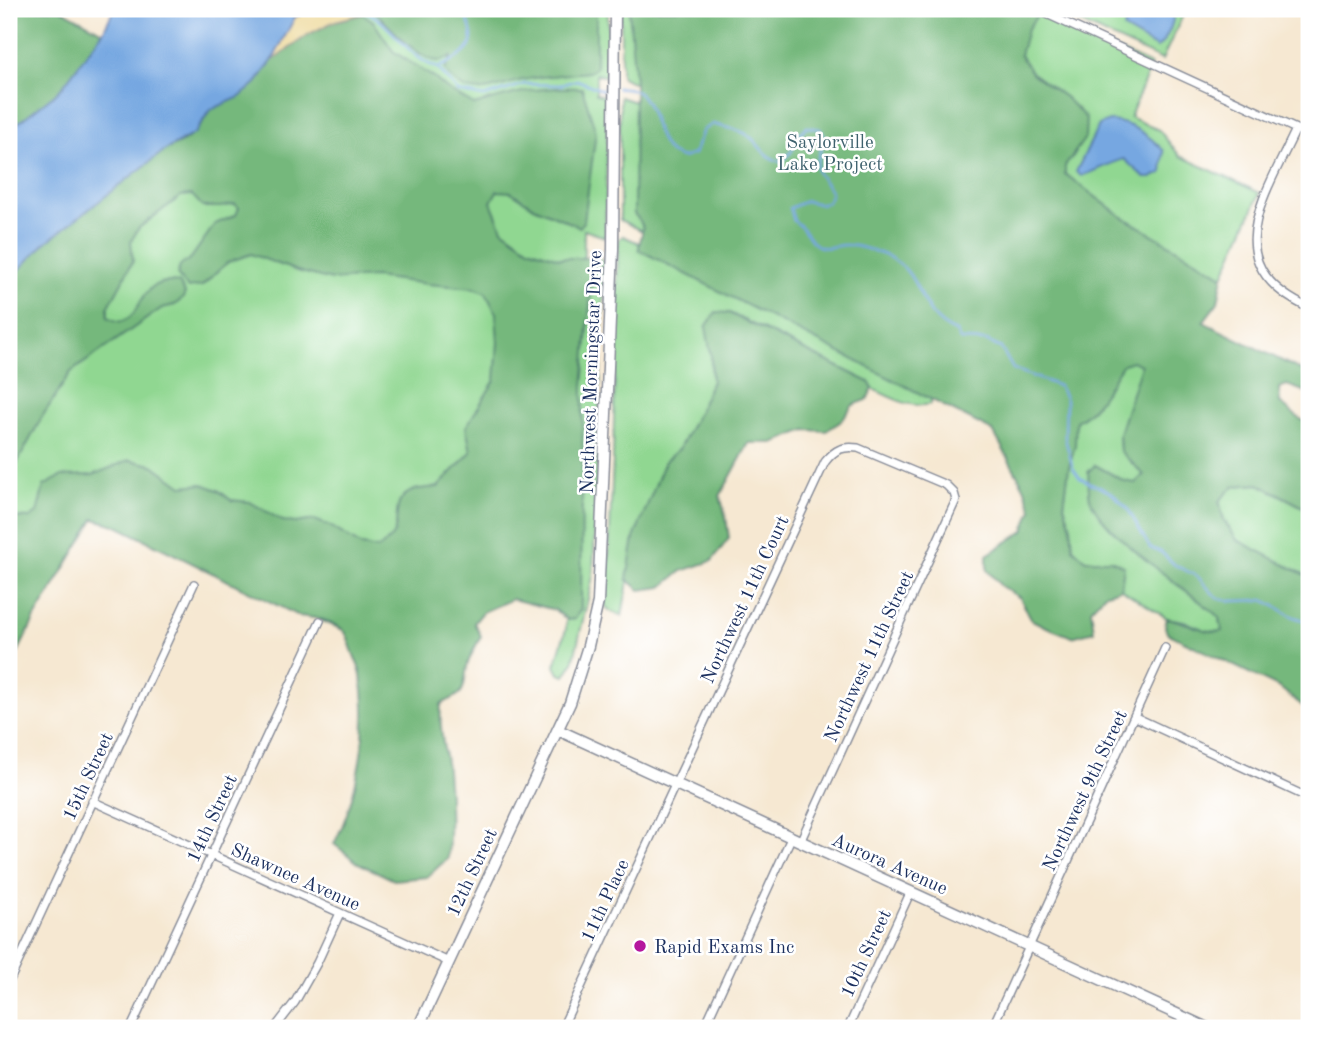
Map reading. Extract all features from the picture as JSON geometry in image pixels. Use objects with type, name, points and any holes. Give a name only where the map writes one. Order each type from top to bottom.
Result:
[{"type":"main road","name":"Northwest Morningstar Drive","points":[[558,730],[570,703],[588,646],[598,597],[613,249],[615,9]]},
{"type":"main road","name":"Aurora Avenue","points":[[558,730],[1207,1028]]},
{"type":"main road","name":"12th Street","points":[[418,1028],[558,730]]},
{"type":"street","points":[[1036,9],[1309,135]]},
{"type":"street","points":[[1296,129],[1253,226],[1254,252],[1259,264],[1279,290],[1309,308]]},
{"type":"street","name":"Northwest 11th Street","points":[[704,1028],[954,506],[954,494],[946,485],[859,448]]},
{"type":"street","name":"Northwest 11th Court","points":[[675,786],[825,462],[839,449],[859,448]]},
{"type":"street","name":"15th Street","points":[[9,982],[194,584]]},
{"type":"street","name":"14th Street","points":[[131,1028],[320,621]]},
{"type":"street","name":"Northwest 9th Street","points":[[992,1028],[1165,648]]},
{"type":"street","points":[[1135,717],[1309,798]]},
{"type":"street","name":"11th Place","points":[[562,1028],[675,786]]},
{"type":"street","name":"Shawnee Avenue","points":[[92,801],[449,962]]},
{"type":"street","name":"10th Street","points":[[848,1028],[911,891]]},
{"type":"street","points":[[275,1028],[295,1002],[317,963],[340,912]]},
{"type":"green space","points":[[9,9],[61,9],[103,32],[60,90],[9,130]]},
{"type":"green space","points":[[312,9],[363,13],[363,9],[608,9],[608,77],[596,74],[596,94],[608,97],[605,237],[584,230],[583,376],[592,280],[599,271],[595,258],[605,260],[593,577],[573,663],[565,676],[559,674],[555,666],[566,629],[566,618],[435,518],[375,643],[312,617],[83,507],[9,663],[9,280],[280,42]]},
{"type":"green space","points":[[373,9],[596,9],[596,68],[589,72],[538,77],[490,89],[471,90],[462,87],[445,70],[451,57],[440,61],[423,56]]},
{"type":"green space","name":"Saylorville Lake Project","points":[[621,9],[629,9],[635,75],[636,9],[1036,17],[1038,14],[1151,65],[1130,117],[1159,130],[1180,156],[1260,193],[1223,276],[1121,216],[1065,174],[1064,166],[1076,153],[1066,98],[1032,73],[974,164],[1221,279],[1127,410],[1119,434],[1120,451],[1144,474],[1135,484],[1095,465],[1106,522],[1176,584],[1195,596],[1220,618],[1222,631],[1212,633],[1184,621],[1167,618],[1121,589],[1123,566],[1110,560],[1086,561],[1073,548],[1071,527],[1064,505],[1069,466],[1075,445],[637,216],[642,222],[644,232],[620,220],[620,97],[635,102],[635,83],[621,77]]},
{"type":"green space","name":"Saylorville Lake Project","points":[[629,9],[1027,9],[1038,14],[1027,30],[1020,55],[1032,73],[1066,98],[1086,118],[1085,138],[1065,166],[1065,174],[1121,216],[1223,276],[1218,302],[1203,322],[1309,374],[1309,393],[1287,385],[1279,388],[1280,403],[1309,423],[1309,510],[1259,484],[1234,486],[1219,501],[1224,520],[1237,540],[1309,577],[1309,711],[1280,688],[1167,633],[1167,618],[1202,629],[1222,631],[1220,618],[1128,545],[1098,513],[1090,498],[1088,472],[1095,465],[1124,481],[1135,483],[1144,475],[1120,451],[1119,434],[1141,365],[1132,361],[1123,364],[1097,403],[1076,421],[1075,445],[1064,505],[1071,527],[1073,548],[1086,560],[1111,560],[1124,566],[1121,589],[1106,593],[1091,609],[1094,631],[1072,637],[1032,620],[1020,598],[1001,586],[987,570],[987,555],[1024,531],[1032,509],[1024,487],[993,431],[639,250],[643,228],[634,214],[635,83]]},
{"type":"green space","points":[[1050,9],[1186,9],[1162,60]]},
{"type":"green space","points":[[363,14],[373,21],[393,51],[474,105],[527,91],[582,88],[596,132],[584,221],[580,227],[534,207],[511,192],[497,191],[491,202],[502,229],[529,248],[559,258],[595,258],[599,271],[592,280],[583,388],[581,609],[575,619],[568,620],[555,610],[512,599],[483,612],[474,623],[481,636],[468,663],[462,691],[441,704],[441,729],[449,792],[448,858],[427,877],[394,880],[358,863],[334,844],[350,805],[355,784],[364,718],[360,669],[347,635],[334,624],[299,616],[115,525],[94,519],[35,618],[9,670],[9,517],[30,518],[37,513],[44,486],[62,476],[93,475],[129,460],[153,465],[182,486],[202,484],[218,490],[231,500],[250,502],[283,521],[295,523],[315,520],[362,546],[378,549],[394,533],[397,509],[402,498],[415,490],[438,487],[471,452],[466,427],[495,380],[498,342],[496,313],[486,293],[474,288],[375,277],[332,280],[297,271],[251,254],[228,262],[202,286],[188,288],[177,275],[180,266],[191,258],[215,224],[236,215],[239,208],[235,204],[203,207],[192,195],[181,196],[139,228],[131,241],[133,261],[108,308],[108,317],[119,322],[130,317],[149,290],[166,282],[179,283],[185,293],[183,298],[175,305],[162,308],[71,372],[42,417],[9,478],[9,280],[45,243],[165,150],[186,140],[201,125],[210,110],[239,97],[256,83],[272,61],[309,34],[335,21]]},
{"type":"green space","points":[[623,236],[639,243],[639,250],[931,398],[931,404],[908,404],[887,396],[873,389],[869,382],[730,313],[711,355],[712,381],[699,411],[679,449],[665,461],[631,565],[622,616],[605,606],[613,460],[618,251],[619,239]]},
{"type":"green space","points":[[716,312],[729,313],[869,382],[873,389],[867,400],[853,405],[840,422],[826,431],[806,430],[773,443],[749,443],[720,496],[729,538],[712,561],[682,571],[662,587],[640,590],[627,579],[634,538],[665,461],[679,449],[712,381],[706,327]]},
{"type":"green space","points":[[1259,484],[1309,510],[1309,577],[1237,540],[1224,520],[1219,500],[1234,486]]},
{"type":"sand","points":[[308,9],[338,9],[363,14],[335,21],[309,34],[272,61],[295,17]]},
{"type":"water","points":[[114,9],[311,9],[295,17],[272,61],[256,83],[240,97],[210,110],[195,133],[165,150],[45,243],[9,280],[9,130],[60,90],[103,32]]},
{"type":"water","points":[[1129,9],[1173,9],[1170,30],[1157,48],[1124,29]]},
{"type":"water","points":[[1109,121],[1132,127],[1158,145],[1164,151],[1162,173],[1145,178],[1124,159],[1081,176],[1076,172],[1099,125]]},
{"type":"waterway","points":[[361,9],[381,22],[416,56],[438,68],[470,46],[471,31],[463,9]]},
{"type":"waterway","points":[[438,68],[458,92],[484,97],[525,84],[560,85],[577,80],[602,90],[611,89]]},
{"type":"waterway","points":[[617,88],[639,93],[650,110],[661,141],[671,154],[682,158],[694,154],[703,130],[713,124],[742,132],[764,153],[781,162],[792,150],[796,136],[807,127],[820,129],[825,137],[817,160],[817,169],[831,193],[828,202],[820,204],[806,201],[790,208],[794,221],[813,242],[824,247],[859,247],[894,260],[911,277],[934,317],[956,332],[960,340],[986,341],[1001,348],[1013,369],[1059,386],[1066,400],[1065,438],[1073,468],[1080,478],[1112,493],[1128,509],[1150,548],[1161,552],[1175,565],[1197,576],[1217,598],[1233,601],[1264,600],[1309,622]]},
{"type":"place","name":"Rapid Exams Inc","points":[[640,946]]}]
